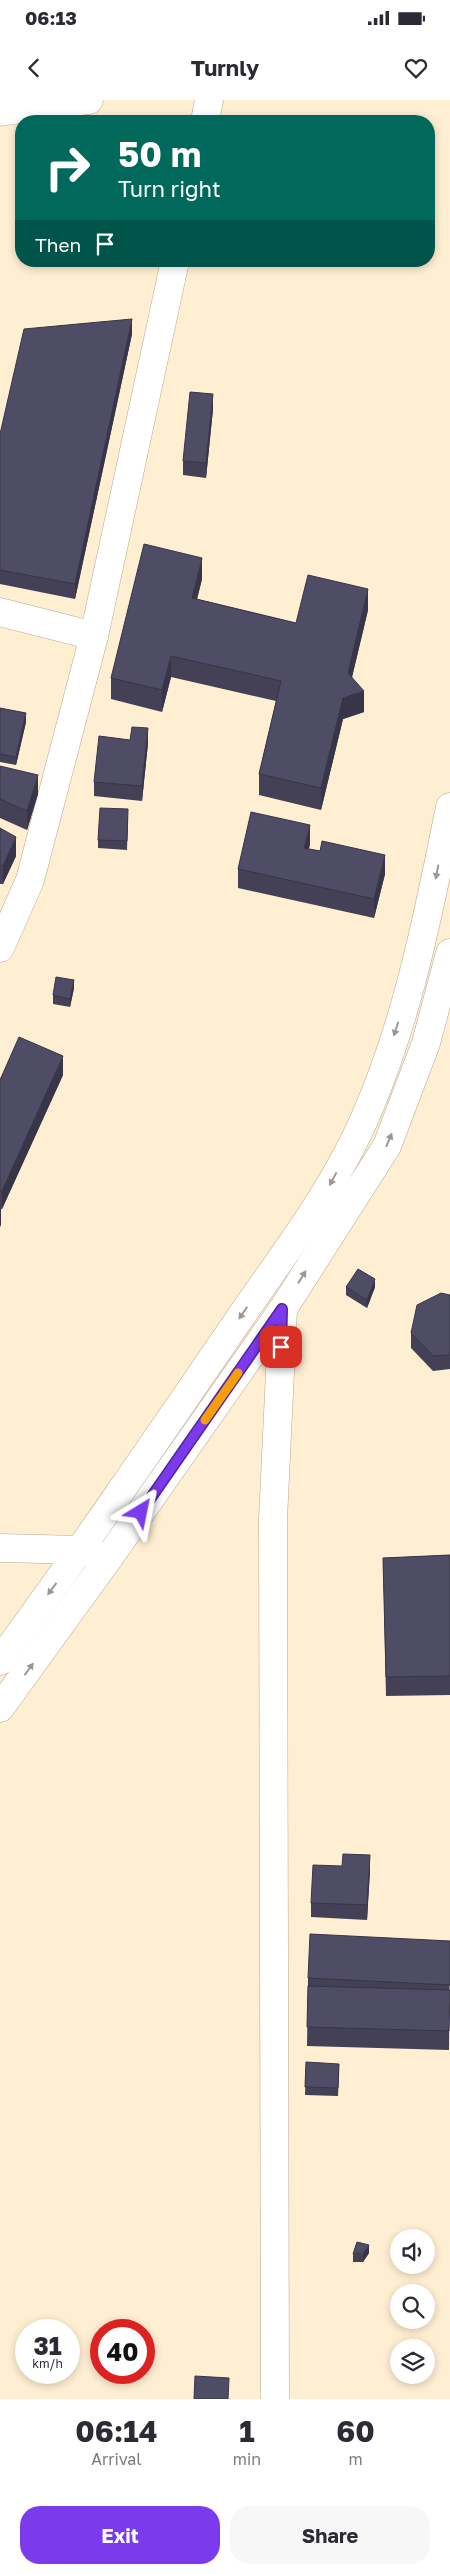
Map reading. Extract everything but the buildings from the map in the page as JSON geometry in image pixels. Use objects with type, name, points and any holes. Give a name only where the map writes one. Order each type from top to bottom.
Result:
[{"type":"street","points":[[0,112],[89,100]]},
{"type":"street","points":[[206,115],[209,100]]},
{"type":"street","points":[[3,935],[30,880],[94,636],[174,267]]},
{"type":"street","points":[[0,612],[94,636]]},
{"type":"street","points":[[0,1661],[81,1550],[320,1203],[356,1137],[378,1084],[412,980],[434,887],[450,807]]},
{"type":"street","points":[[0,1708],[108,1559],[282,1309],[387,1146],[426,1043],[450,954]]},
{"type":"street","points":[[275,2399],[273,1519],[282,1309]]},
{"type":"street","points":[[0,1548],[81,1550],[108,1559]]},
{"type":"slow traffic","points":[[205,1420],[238,1373]]},
{"type":"route","points":[[141,1512],[282,1309],[281,1347]]}]
